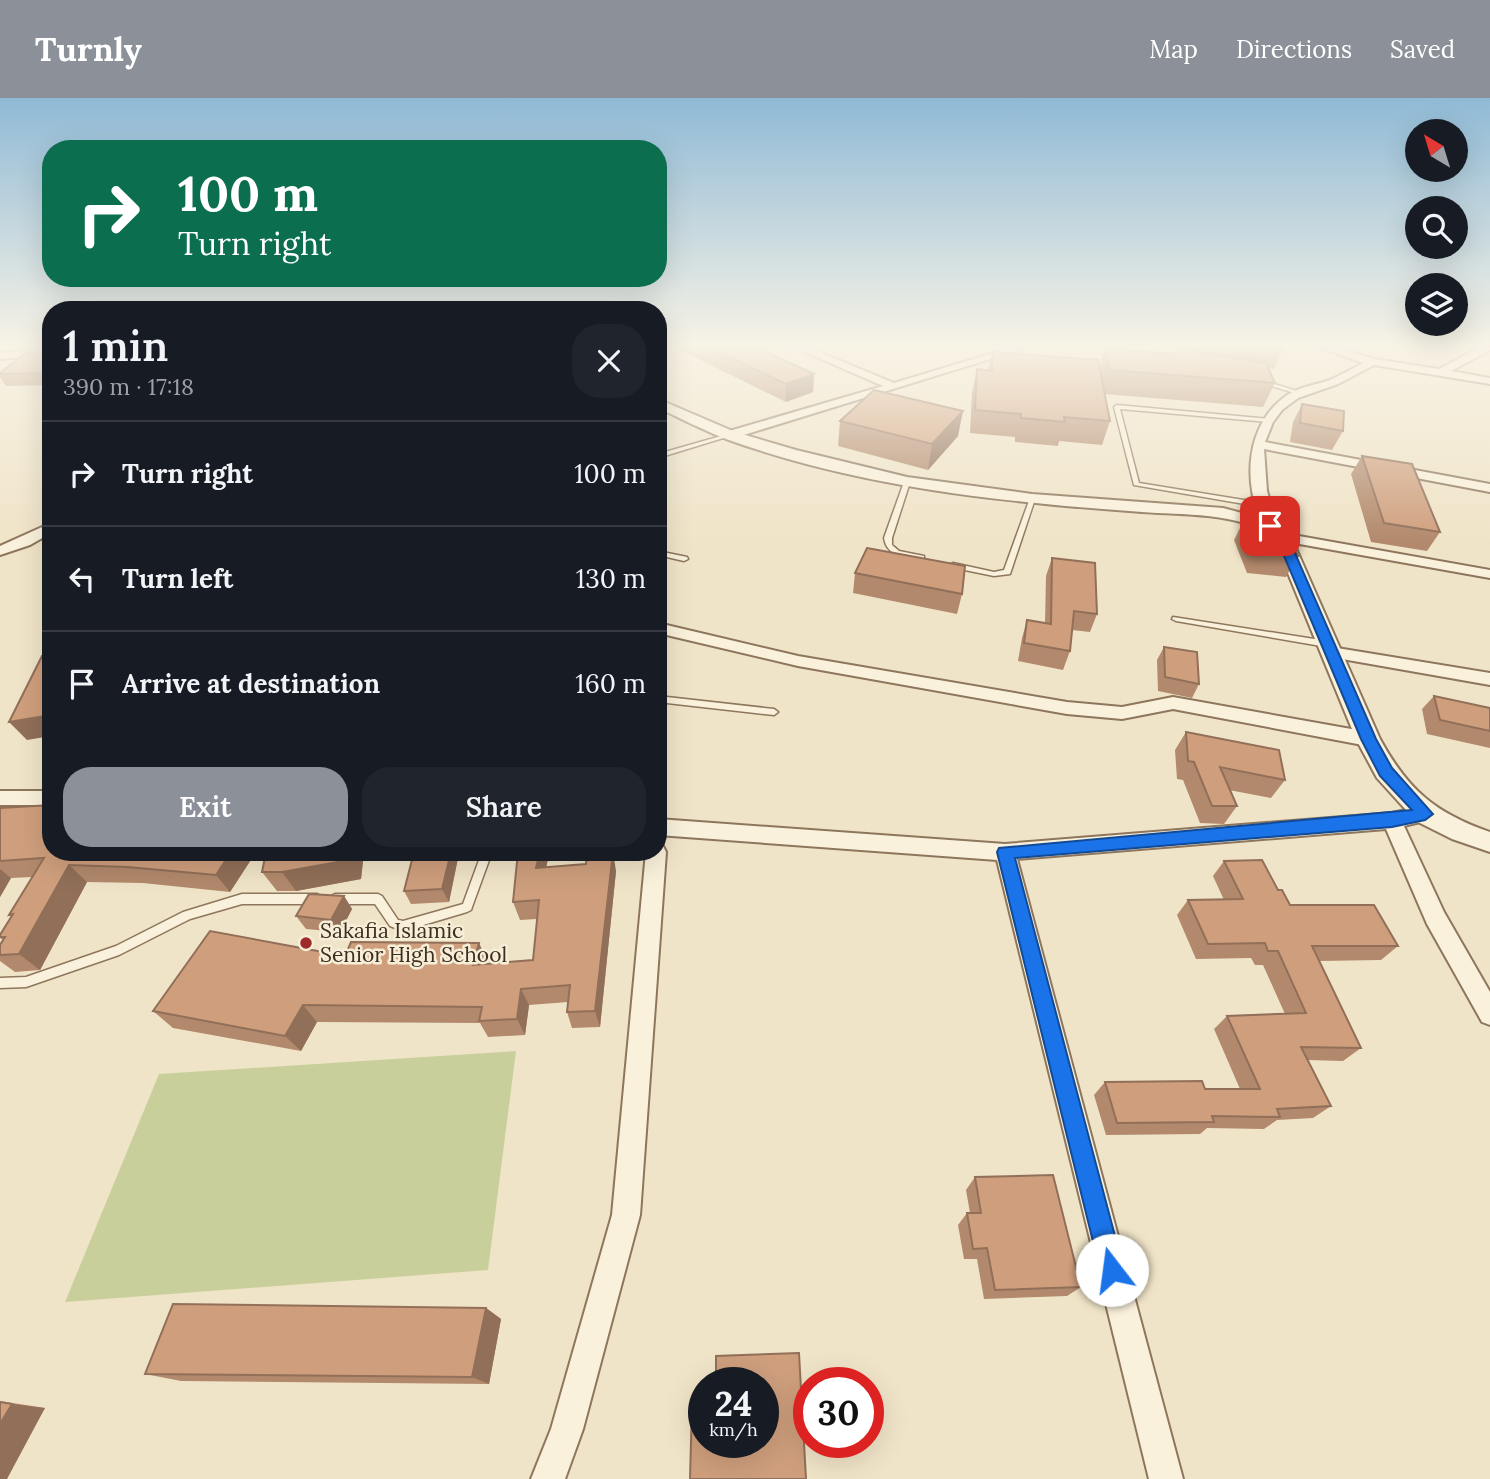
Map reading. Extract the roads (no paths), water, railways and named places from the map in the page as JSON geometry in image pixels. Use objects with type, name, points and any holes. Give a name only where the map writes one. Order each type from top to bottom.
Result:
[{"type":"street","points":[[679,412],[730,435],[791,454],[907,482],[1032,499],[1223,513],[1276,532],[1490,574]]},
{"type":"street","points":[[730,435],[802,412]]},
{"type":"street","points":[[1275,412],[1268,420],[1255,459],[1258,492],[1368,739],[1386,772],[1425,814],[1461,832],[1490,842]]},
{"type":"street","points":[[1260,445],[1490,488]]},
{"type":"street","points":[[0,551],[42,532]]},
{"type":"street","points":[[25,542],[42,542]]},
{"type":"street","points":[[667,630],[798,661],[1067,708],[1122,713],[1172,703],[1368,739]]},
{"type":"street","points":[[1329,648],[1490,679]]},
{"type":"street","points":[[0,798],[42,798]]},
{"type":"street","points":[[667,829],[1005,852],[1392,821],[1425,814]]},
{"type":"street","points":[[1392,821],[1436,917],[1490,1014]]},
{"type":"street","points":[[1005,852],[1166,1479]]},
{"type":"street","points":[[548,1479],[567,1429],[626,1215],[640,1010],[651,931],[655,861]]},
{"type":"lane","points":[[1118,412],[1136,484],[1262,505]]},
{"type":"lane","points":[[1180,412],[1268,420]]},
{"type":"lane","points":[[667,453],[730,435]]},
{"type":"lane","points":[[907,482],[888,538],[888,546],[897,553],[933,561]]},
{"type":"lane","points":[[946,564],[994,574],[1007,572],[1032,499]]},
{"type":"lane","points":[[667,554],[684,559]]},
{"type":"lane","points":[[1176,619],[1329,648]]},
{"type":"lane","points":[[667,700],[774,712]]},
{"type":"lane","points":[[0,983],[26,982],[119,950],[187,915],[242,900],[378,899],[394,923],[403,926],[467,907],[484,861]]},
{"type":"place","name":"Sakafia Islamic Senior High School","points":[[306,943]]}]
